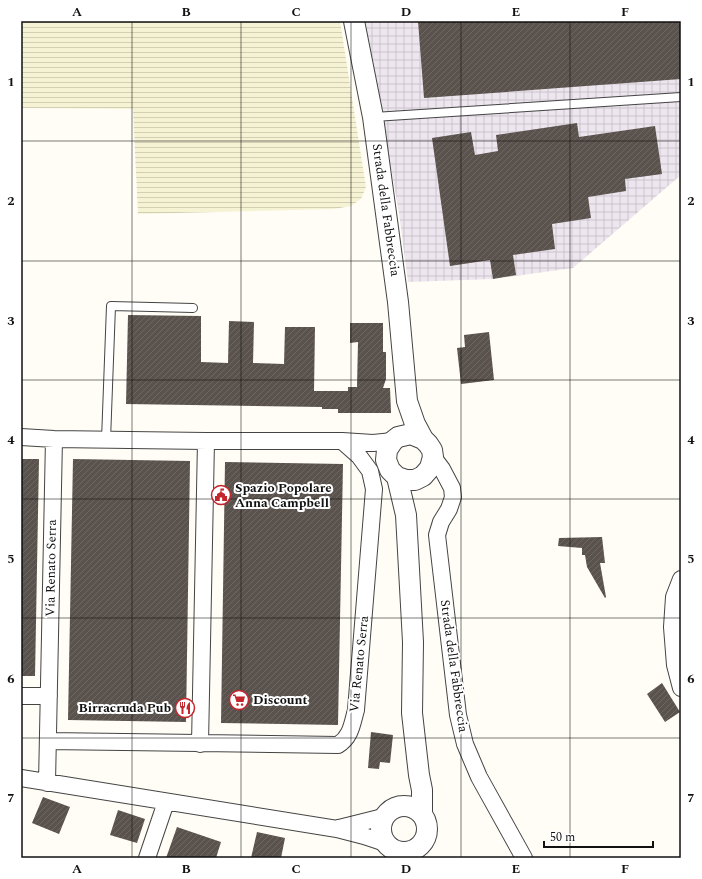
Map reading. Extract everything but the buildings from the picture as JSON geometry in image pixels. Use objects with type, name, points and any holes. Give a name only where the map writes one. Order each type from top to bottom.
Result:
[{"type":"street","name":"Strada della Fabbreccia","points":[[354,21],[373,118],[398,302],[407,401],[415,424],[423,439],[432,450],[433,457],[442,468],[452,488],[453,497],[449,509],[441,522],[437,536],[458,715],[465,744],[479,777],[524,858]]},
{"type":"street","name":"Strada della Fabbreccia","points":[[407,401],[403,424],[387,450],[386,460],[390,470],[412,478],[406,515],[413,642],[412,713],[422,790],[422,814]]},
{"type":"street","points":[[21,437],[106,440],[342,441],[373,443],[411,434],[423,439]]},
{"type":"street","name":"Via Renato Serra","points":[[47,783],[54,438]]},
{"type":"street","points":[[200,744],[206,441]]},
{"type":"street","name":"Via Renato Serra","points":[[48,741],[338,745],[344,741],[351,730],[356,710],[374,489],[370,471],[359,456],[342,441]]},
{"type":"street","points":[[412,478],[430,468],[433,457]]},
{"type":"street","points":[[412,478],[438,480],[452,488]]},
{"type":"street","points":[[681,579],[674,597],[672,626],[675,665],[681,688]]},
{"type":"street","points":[[21,696],[49,696]]},
{"type":"street","points":[[404,805],[419,775]]},
{"type":"street","points":[[22,781],[47,783],[337,829],[398,851],[409,852],[416,849],[421,844],[427,832],[427,826],[422,814],[417,809],[410,806],[404,805],[389,810],[383,816],[381,823],[380,830],[382,837],[398,851]]},
{"type":"street","points":[[147,858],[166,802]]},
{"type":"street","points":[[337,829],[383,816]]},
{"type":"street","points":[[425,838],[431,858]]},
{"type":"lane","points":[[373,118],[681,97]]},
{"type":"lane","points":[[106,440],[111,306],[193,308]]},
{"type":"shaded area","points":[[21,21],[340,21],[366,187],[361,199],[351,206],[334,209],[138,214],[133,109],[21,108]]},
{"type":"shaded area","points":[[365,21],[681,21],[681,118],[679,119],[681,141],[681,175],[573,268],[493,279],[408,282],[399,213]]},
{"type":"place","name":"Spazio Popolare Anna Campbell","points":[[221,495]]},
{"type":"place","name":"Discount","points":[[239,700]]},
{"type":"place","name":"Birracruda Pub","points":[[185,708]]}]
